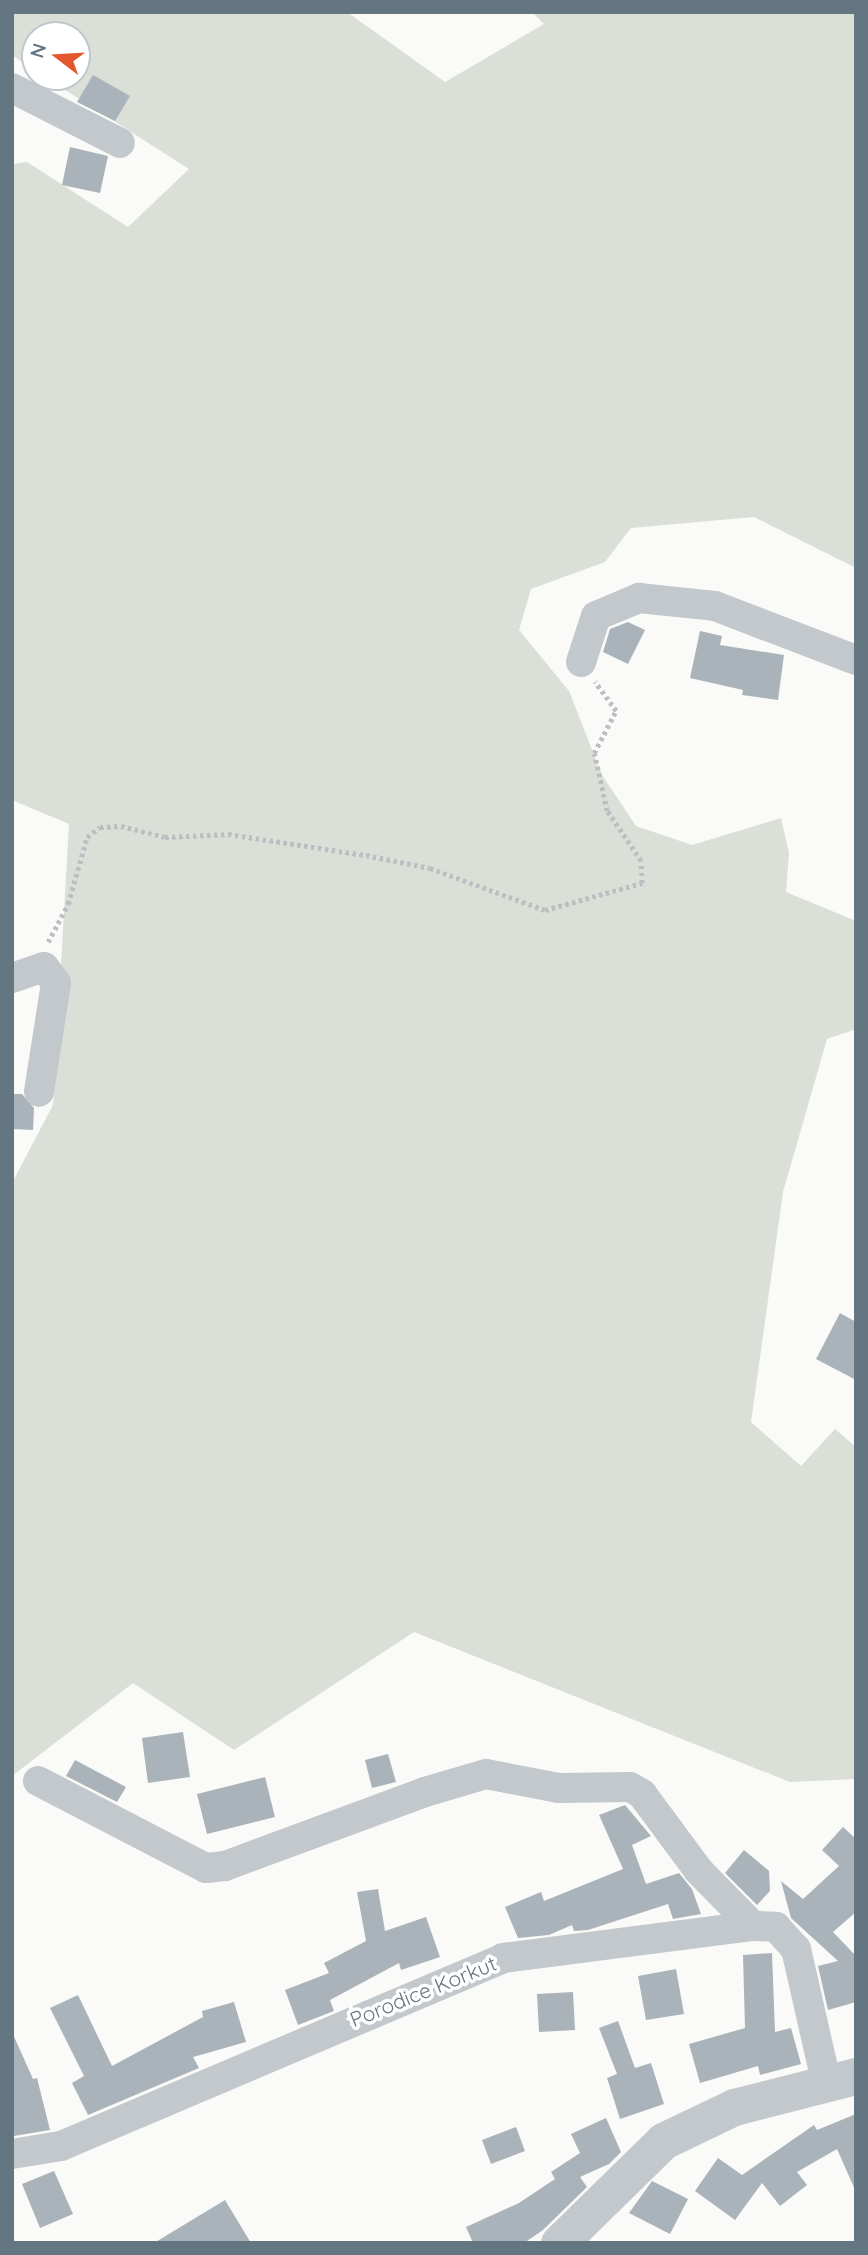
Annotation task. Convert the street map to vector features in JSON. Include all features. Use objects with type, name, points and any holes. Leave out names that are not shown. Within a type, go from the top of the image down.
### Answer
[{"type":"street","points":[[12,88],[120,143]]},
{"type":"street","points":[[581,662],[596,616],[639,598],[715,606],[856,660]]},
{"type":"street","points":[[23,972],[52,972],[56,983],[39,1092]]},
{"type":"street","points":[[38,1781],[206,1868],[225,1866],[425,1792],[486,1774],[559,1788],[630,1787],[642,1794],[699,1871],[753,1926]]},
{"type":"street","name":"Porodice Korkut","points":[[12,2154],[61,2146],[503,1958],[753,1926],[776,1927],[796,1949],[841,2078]]},
{"type":"street","points":[[559,2243],[663,2141],[734,2107],[841,2078]]},
{"type":"path","points":[[23,972],[68,904],[87,837],[100,827],[121,825],[165,837],[228,834],[366,855],[430,868],[545,910],[642,883],[641,861],[607,811],[594,753],[617,711],[581,662]]},
{"type":"shaded area","points":[[12,12],[347,12],[445,82],[544,24],[532,12],[856,12],[856,568],[754,517],[631,528],[605,562],[531,589],[519,630],[569,691],[602,775],[636,826],[692,845],[781,818],[789,853],[786,892],[856,921],[856,1029],[827,1039],[783,1192],[751,1422],[801,1466],[835,1429],[856,1447],[856,1779],[790,1782],[414,1632],[234,1750],[133,1683],[12,1776],[12,1183],[53,1105],[69,824],[12,800],[12,164],[27,162],[128,227],[189,169],[67,91],[91,91],[91,21],[21,21],[21,61],[12,55]]},
{"type":"building","points":[[93,75],[130,96],[115,121],[77,102],[84,91],[91,91]]},
{"type":"building","points":[[70,147],[108,156],[100,193],[62,185]]},
{"type":"building","points":[[628,622],[645,630],[628,664],[603,652],[610,629]]},
{"type":"building","points":[[700,631],[722,636],[720,645],[784,655],[778,700],[742,695],[743,690],[690,678]]},
{"type":"building","points":[[12,1094],[22,1094],[34,1108],[33,1130],[12,1129]]},
{"type":"building","points":[[840,1313],[856,1322],[856,1380],[816,1359]]},
{"type":"building","points":[[183,1732],[190,1777],[148,1783],[142,1738]]},
{"type":"building","points":[[388,1754],[396,1782],[372,1788],[365,1760]]},
{"type":"building","points":[[75,1760],[126,1787],[117,1802],[66,1776]]},
{"type":"building","points":[[265,1777],[275,1817],[207,1834],[197,1794]]},
{"type":"building","points":[[625,1805],[651,1836],[632,1845],[646,1884],[679,1873],[692,1889],[701,1914],[673,1919],[668,1904],[588,1930],[574,1931],[572,1925],[549,1935],[518,1938],[505,1907],[541,1892],[544,1901],[623,1869],[599,1815]]},
{"type":"building","points":[[843,1827],[856,1839],[856,1912],[833,1932],[856,1956],[856,2002],[828,2010],[818,1966],[838,1961],[791,1918],[781,1881],[803,1899],[839,1866],[822,1850]]},
{"type":"building","points":[[744,1850],[769,1871],[770,1891],[757,1905],[725,1873]]},
{"type":"building","points":[[378,1889],[385,1931],[426,1917],[440,1957],[401,1970],[399,1963],[330,2000],[334,2011],[298,2025],[285,1990],[329,1973],[324,1963],[366,1941],[357,1892]]},
{"type":"building","points":[[772,1953],[775,2032],[791,2028],[801,2064],[760,2075],[758,2066],[700,2083],[689,2044],[745,2028],[743,1955]]},
{"type":"building","points":[[676,1969],[684,2014],[646,2020],[638,1976]]},
{"type":"building","points":[[573,1992],[575,2030],[539,2032],[537,1994]]},
{"type":"building","points":[[78,1995],[112,2066],[203,2017],[202,2011],[234,2002],[246,2042],[193,2057],[199,2068],[88,2115],[72,2083],[84,2076],[50,2008]]},
{"type":"building","points":[[618,2021],[635,2068],[651,2063],[664,2104],[620,2119],[607,2078],[617,2074],[599,2028]]},
{"type":"building","points":[[12,2032],[33,2079],[37,2078],[50,2130],[14,2136]]},
{"type":"building","points":[[856,2114],[856,2192],[837,2149],[797,2172],[807,2185],[780,2206],[762,2183],[735,2220],[695,2191],[718,2158],[742,2175],[814,2125],[817,2130]]},
{"type":"building","points":[[606,2118],[621,2152],[609,2164],[580,2177],[587,2187],[543,2230],[524,2243],[473,2243],[466,2227],[519,2203],[555,2179],[551,2172],[580,2153],[571,2134]]},
{"type":"building","points":[[516,2127],[525,2151],[491,2164],[482,2140]]},
{"type":"building","points":[[54,2171],[73,2214],[40,2228],[22,2184]]},
{"type":"building","points":[[652,2181],[688,2199],[670,2234],[629,2213]]},
{"type":"building","points":[[225,2200],[251,2243],[154,2243]]}]
